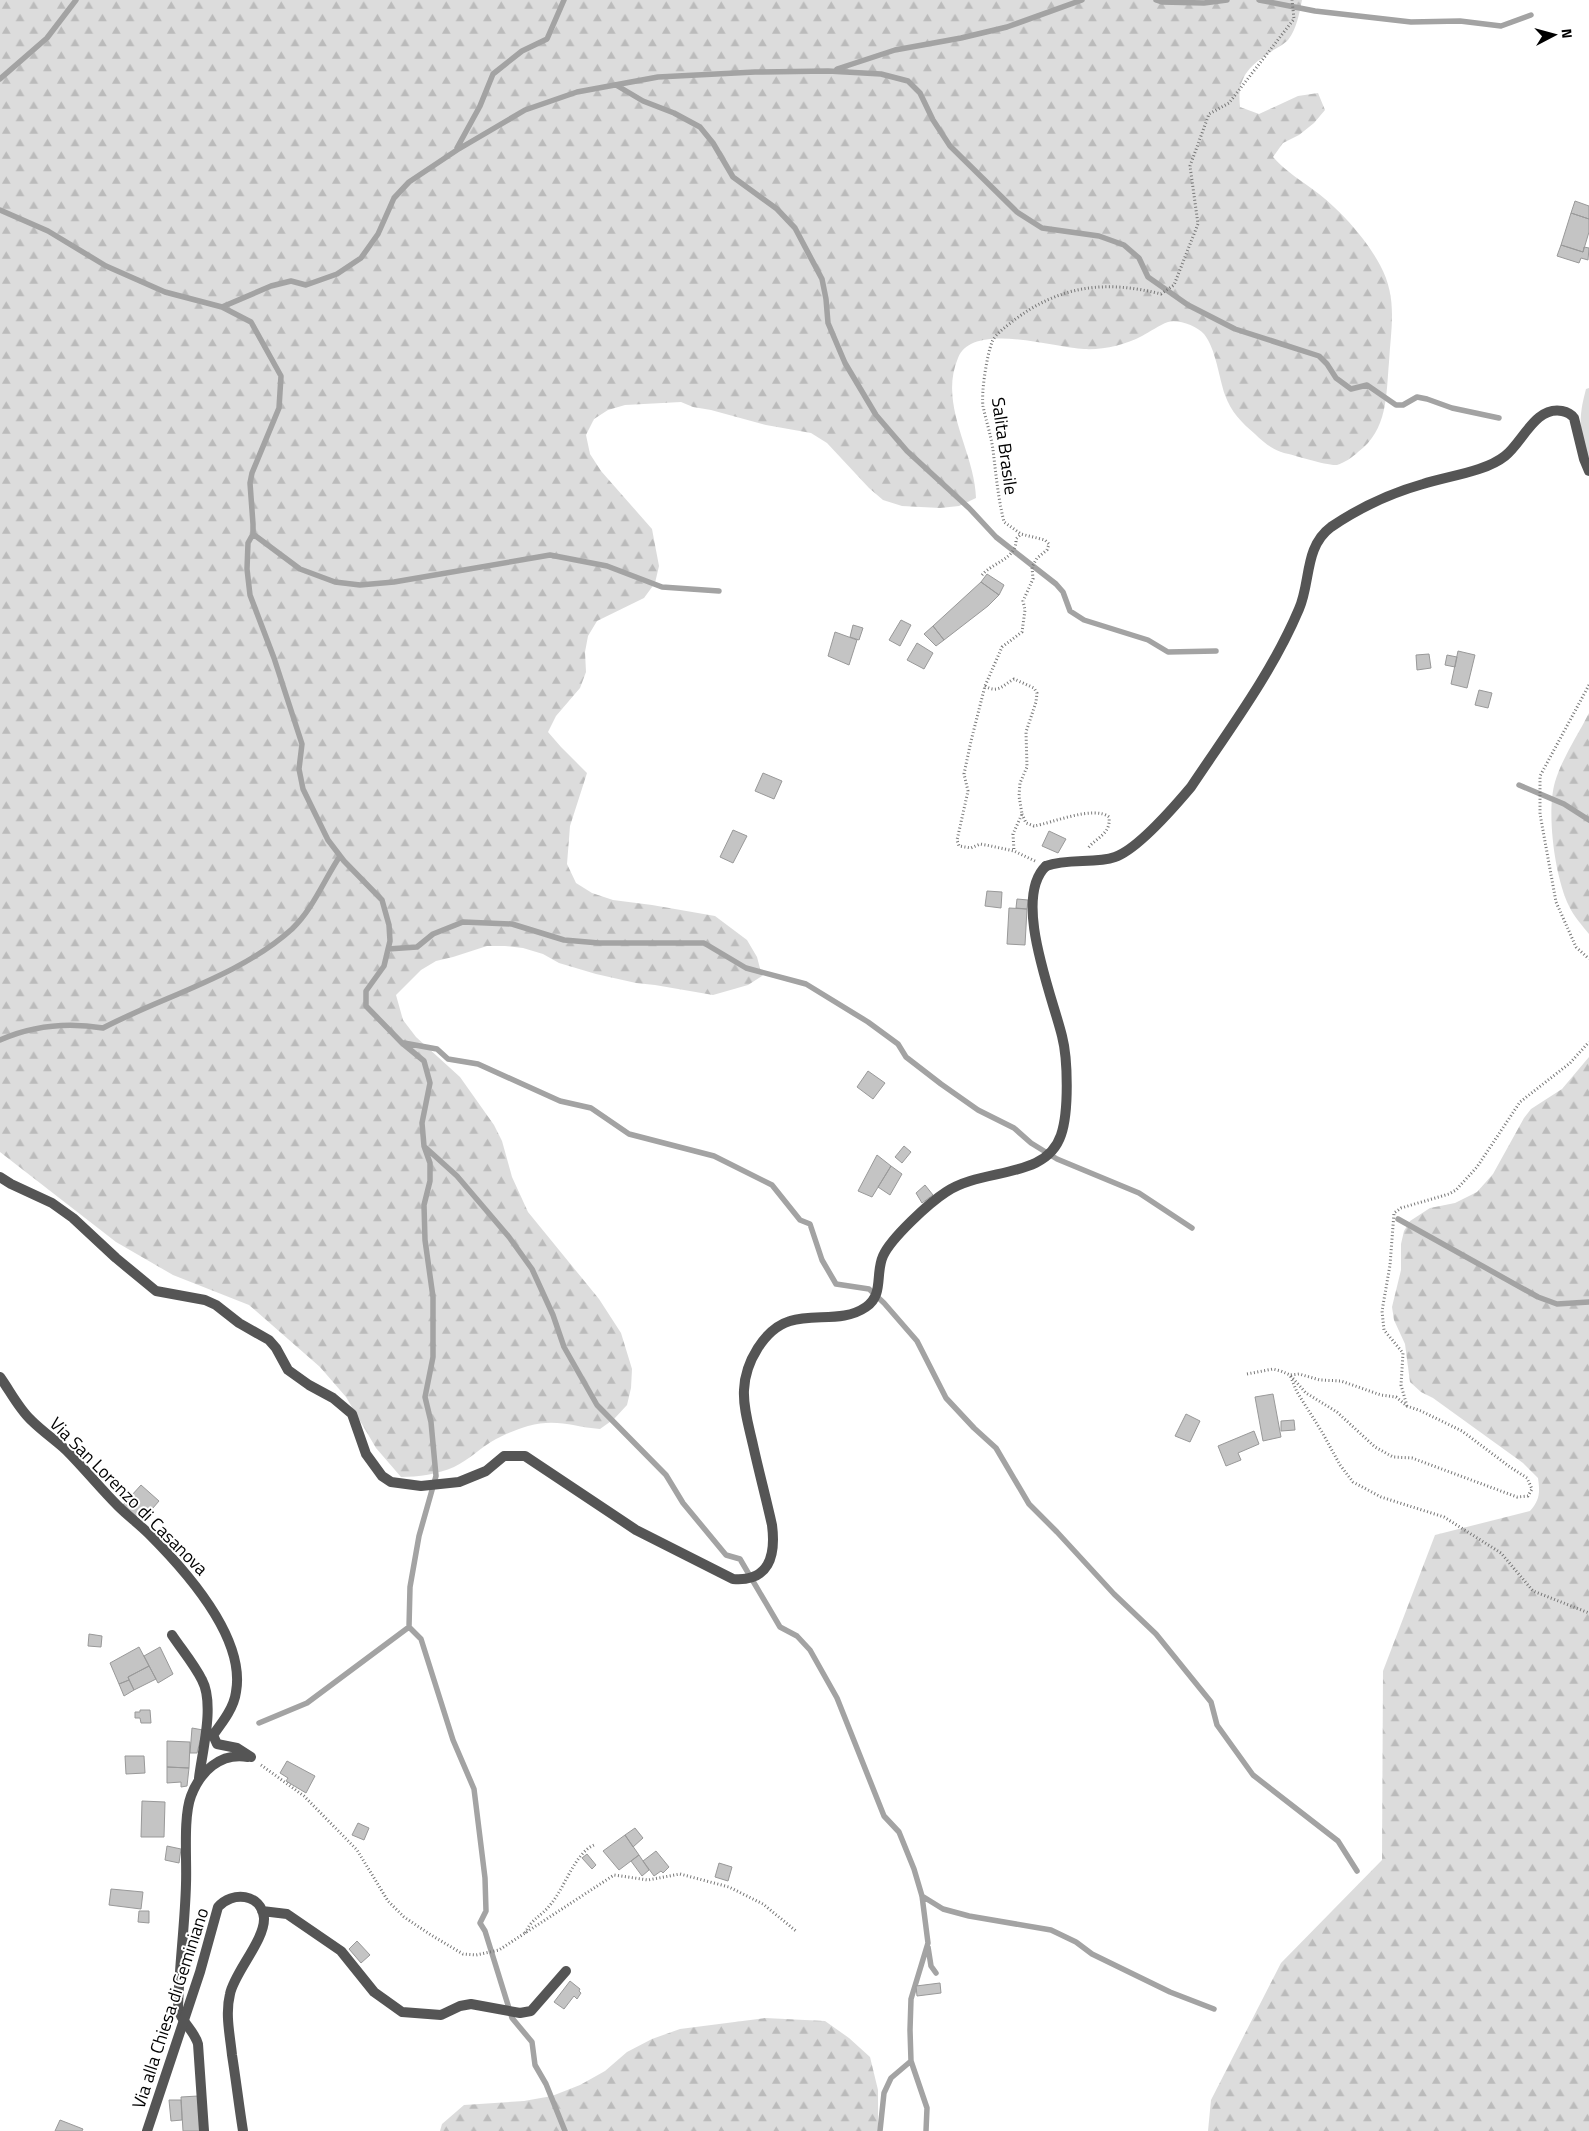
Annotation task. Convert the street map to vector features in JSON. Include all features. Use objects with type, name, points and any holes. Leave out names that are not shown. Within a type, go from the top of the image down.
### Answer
[{"type":"street","points":[[0,1177],[52,1203],[73,1218],[116,1258],[156,1291],[205,1300],[216,1305],[239,1323],[270,1340],[288,1370],[309,1385],[334,1398],[352,1414],[366,1454],[382,1476],[391,1482],[421,1486],[459,1482],[486,1471],[504,1456],[525,1456],[644,1534],[733,1580],[756,1577],[772,1557],[774,1542],[772,1525],[746,1412],[744,1389],[748,1369],[764,1341],[780,1325],[790,1321],[852,1314],[865,1308],[873,1302],[877,1293],[879,1268],[883,1255],[892,1240],[927,1208],[946,1192],[965,1182],[988,1175],[1026,1168],[1041,1161],[1057,1145],[1062,1133],[1066,1067],[1062,1037],[1036,942],[1034,883],[1037,876],[1046,866],[1079,860],[1115,857],[1124,852],[1136,843],[1191,787],[1268,670],[1299,609],[1307,588],[1306,578],[1314,549],[1320,538],[1330,528],[1356,512],[1398,492],[1460,475],[1504,457],[1537,418],[1547,412],[1559,410],[1571,414],[1576,423],[1579,441],[1589,471]]},
{"type":"street","name":"Via San Lorenzo di Casanova","points":[[0,1377],[30,1419],[65,1450],[118,1506],[149,1534],[200,1591],[226,1634],[234,1655],[237,1675],[236,1692],[230,1708],[213,1736],[214,1740],[217,1744],[237,1748],[251,1757]]},
{"type":"street","points":[[172,1635],[203,1680],[208,1709],[199,1778],[190,1798],[188,1813],[186,1886],[178,2009],[184,2022],[196,2035],[198,2044],[204,2131]]},
{"type":"street","points":[[199,1778],[208,1768],[222,1759],[242,1756],[251,1757]]},
{"type":"street","name":"Via alla Chiesa di Geminiano","points":[[147,2131],[184,2022],[218,1908],[230,1898],[245,1896],[258,1904],[262,1910]]},
{"type":"street","points":[[242,2131],[228,2020],[230,1993],[263,1926],[262,1910],[287,1914],[341,1951],[374,1992],[402,2012],[441,2015],[460,2006],[471,2004],[520,2012],[531,2011],[566,1970]]},
{"type":"path","name":"Salita Brasile","points":[[1046,866],[1014,852],[980,844],[971,848],[959,846],[957,840],[968,791],[964,774],[985,686],[1002,647],[1022,632],[1025,610],[1024,601],[1033,579],[1032,567],[1037,558],[1047,550],[1049,544],[1045,540],[1021,534],[1004,522],[991,436],[984,406],[986,358],[991,350],[992,342],[1003,330],[1033,308],[1056,296],[1080,288],[1127,286],[1161,294],[1174,285],[1198,224],[1190,166],[1209,114],[1229,103],[1294,19],[1292,0]]},
{"type":"path","points":[[982,575],[986,570],[1013,551],[1016,546],[1016,539],[1021,534]]},
{"type":"path","points":[[985,686],[992,690],[1000,690],[1014,679],[1034,688],[1037,693],[1026,732],[1027,767],[1020,783],[1019,796],[1022,814],[1026,823],[1034,826],[1086,814],[1105,814],[1109,817],[1108,828],[1105,834],[1091,844],[1079,860]]},
{"type":"path","points":[[1589,685],[1540,776],[1540,814],[1556,902],[1576,947],[1589,959]]},
{"type":"path","points":[[1014,852],[1013,834],[1022,814]]},
{"type":"path","points":[[1407,1406],[1401,1385],[1403,1353],[1384,1330],[1382,1311],[1390,1265],[1394,1214],[1401,1208],[1449,1194],[1456,1190],[1477,1167],[1520,1102],[1570,1063],[1589,1042]]},
{"type":"path","points":[[1247,1374],[1273,1369],[1290,1375],[1299,1374],[1320,1380],[1341,1382],[1381,1395],[1396,1397],[1407,1406],[1421,1410],[1462,1431],[1528,1478],[1532,1489],[1528,1496],[1517,1497],[1412,1458],[1393,1457],[1375,1447],[1338,1412],[1306,1393],[1290,1375]]},
{"type":"path","points":[[1290,1375],[1297,1392],[1340,1465],[1353,1482],[1381,1497],[1444,1517],[1501,1553],[1533,1591],[1589,1614]]},
{"type":"path","points":[[251,1757],[304,1796],[320,1811],[357,1850],[388,1901],[404,1917],[463,1954],[476,1955],[499,1950],[614,1876],[648,1880],[680,1874],[729,1887],[763,1904],[796,1931]]},
{"type":"path","points":[[524,1934],[532,1920],[550,1905],[569,1877],[580,1856],[588,1847],[594,1844]]},
{"type":"green space","points":[[0,0],[1302,0],[1296,26],[1288,40],[1256,62],[1242,80],[1240,107],[1259,114],[1298,96],[1318,93],[1325,110],[1314,123],[1299,135],[1283,143],[1273,157],[1289,172],[1328,201],[1345,218],[1368,245],[1386,277],[1391,301],[1392,325],[1384,411],[1375,433],[1368,443],[1348,460],[1337,465],[1326,464],[1280,452],[1265,443],[1241,421],[1230,407],[1212,347],[1204,334],[1197,328],[1177,321],[1165,323],[1128,342],[1099,349],[1071,348],[1015,339],[980,341],[966,347],[958,358],[953,376],[952,393],[959,428],[970,463],[976,498],[959,506],[940,508],[902,506],[883,500],[869,488],[827,443],[811,433],[766,425],[693,407],[681,402],[625,405],[608,410],[594,419],[586,435],[590,454],[601,471],[652,529],[659,566],[655,583],[644,598],[597,621],[588,636],[585,652],[586,672],[580,688],[556,716],[548,732],[587,773],[570,826],[567,864],[576,883],[592,893],[613,900],[715,916],[747,940],[757,957],[762,976],[748,985],[713,995],[636,983],[596,974],[559,963],[543,954],[523,948],[487,946],[436,961],[421,970],[396,995],[403,1020],[416,1037],[460,1077],[494,1125],[502,1141],[512,1177],[528,1212],[599,1299],[621,1333],[632,1369],[631,1388],[627,1405],[614,1419],[600,1429],[556,1423],[528,1426],[496,1439],[454,1467],[428,1475],[401,1477],[376,1448],[346,1397],[320,1367],[249,1305],[173,1275],[116,1242],[0,1152]]},
{"type":"green space","points":[[1589,388],[1589,460],[1583,440],[1581,417],[1583,399],[1586,389]]},
{"type":"green space","points":[[1589,713],[1589,934],[1573,914],[1564,894],[1553,845],[1551,810],[1552,795],[1558,773]]},
{"type":"green space","points":[[1589,1057],[1589,2131],[1208,2131],[1211,2100],[1281,1963],[1382,1860],[1383,1671],[1435,1535],[1530,1511],[1536,1503],[1538,1496],[1538,1478],[1523,1463],[1433,1398],[1421,1392],[1410,1382],[1405,1344],[1394,1320],[1392,1307],[1401,1270],[1401,1244],[1404,1231],[1410,1221],[1430,1208],[1455,1203],[1477,1192],[1493,1174],[1524,1118],[1531,1109],[1562,1089]]},
{"type":"green space","points":[[765,2018],[825,2021],[849,2038],[870,2057],[878,2090],[878,2131],[440,2131],[442,2124],[464,2105],[524,2101],[552,2096],[580,2085],[605,2071],[627,2052],[652,2039],[680,2029]]},
{"type":"building","points":[[1575,201],[1589,206],[1589,219],[1571,213]]},
{"type":"building","points":[[1571,213],[1589,219],[1589,232],[1583,252],[1561,245]]},
{"type":"building","points":[[1561,245],[1583,252],[1584,247],[1589,248],[1588,260],[1581,258],[1579,263],[1557,256]]},
{"type":"building","points":[[987,574],[1004,585],[999,595],[981,582]]},
{"type":"building","points":[[981,582],[999,595],[988,606],[944,640],[933,626]]},
{"type":"building","points":[[901,620],[911,625],[900,646],[889,640]]},
{"type":"building","points":[[853,625],[863,628],[859,640],[850,637]]},
{"type":"building","points":[[933,626],[944,640],[936,646],[924,634]]},
{"type":"building","points":[[835,632],[857,640],[849,665],[828,656]]},
{"type":"building","points":[[917,643],[933,653],[924,669],[907,660]]},
{"type":"building","points":[[1458,651],[1475,655],[1467,688],[1451,684]]},
{"type":"building","points":[[1429,654],[1431,668],[1417,670],[1416,655]]},
{"type":"building","points":[[1447,655],[1457,657],[1455,667],[1445,665]]},
{"type":"building","points":[[1479,690],[1492,693],[1488,708],[1475,705]]},
{"type":"building","points":[[763,773],[782,781],[774,799],[755,791]]},
{"type":"building","points":[[733,830],[747,836],[733,863],[720,857]]},
{"type":"building","points":[[1049,831],[1066,839],[1058,853],[1042,846]]},
{"type":"building","points":[[987,891],[1002,892],[1001,908],[985,906]]},
{"type":"building","points":[[1017,899],[1028,900],[1027,909],[1016,908]]},
{"type":"building","points":[[1009,908],[1027,909],[1025,945],[1007,944]]},
{"type":"building","points":[[868,1071],[885,1083],[873,1099],[857,1087]]},
{"type":"building","points":[[904,1146],[911,1152],[902,1163],[895,1157]]},
{"type":"building","points":[[877,1155],[891,1166],[872,1197],[858,1191]]},
{"type":"building","points":[[891,1166],[902,1174],[890,1195],[878,1187]]},
{"type":"building","points":[[925,1185],[933,1195],[922,1203],[916,1193]]},
{"type":"building","points":[[1273,1394],[1281,1437],[1263,1441],[1255,1397]]},
{"type":"building","points":[[1186,1414],[1200,1421],[1190,1442],[1175,1436]]},
{"type":"building","points":[[1294,1420],[1295,1430],[1281,1431],[1281,1421]]},
{"type":"building","points":[[1254,1431],[1259,1444],[1238,1453],[1241,1460],[1226,1466],[1218,1446]]},
{"type":"building","points":[[141,1485],[159,1501],[140,1523],[122,1506]]},
{"type":"building","points":[[89,1634],[102,1636],[101,1647],[88,1646]]},
{"type":"building","points":[[139,1647],[149,1666],[128,1677],[129,1680],[119,1684],[110,1663]]},
{"type":"building","points":[[160,1647],[173,1674],[158,1683],[144,1656]]},
{"type":"building","points":[[149,1666],[156,1679],[134,1690],[128,1677]]},
{"type":"building","points":[[129,1680],[134,1690],[124,1696],[119,1684]]},
{"type":"building","points":[[140,1710],[150,1710],[151,1723],[141,1723],[140,1718],[135,1718],[135,1712],[140,1712]]},
{"type":"building","points":[[192,1728],[203,1730],[197,1753],[190,1753]]},
{"type":"building","points":[[167,1741],[190,1742],[189,1768],[167,1767]]},
{"type":"building","points":[[125,1756],[144,1756],[145,1773],[126,1774]]},
{"type":"building","points":[[287,1761],[315,1776],[306,1793],[286,1781],[288,1778],[280,1773]]},
{"type":"building","points":[[167,1767],[189,1768],[187,1786],[181,1787],[181,1782],[167,1783]]},
{"type":"building","points":[[142,1801],[165,1802],[164,1837],[141,1837]]},
{"type":"building","points":[[358,1823],[369,1828],[364,1840],[352,1835]]},
{"type":"building","points":[[635,1828],[643,1838],[633,1847],[625,1835]]},
{"type":"building","points":[[625,1835],[639,1855],[619,1870],[603,1851]]},
{"type":"building","points":[[167,1846],[181,1849],[179,1863],[165,1860]]},
{"type":"building","points":[[656,1851],[669,1867],[663,1873],[661,1871],[654,1876],[643,1861]]},
{"type":"building","points":[[587,1854],[596,1865],[592,1869],[582,1858]]},
{"type":"building","points":[[639,1855],[649,1870],[642,1876],[631,1861]]},
{"type":"building","points":[[719,1863],[732,1867],[728,1881],[715,1877]]},
{"type":"building","points":[[111,1889],[143,1892],[141,1909],[109,1905]]},
{"type":"building","points":[[139,1911],[149,1911],[149,1923],[138,1922]]},
{"type":"building","points":[[357,1941],[370,1955],[361,1963],[349,1949]]},
{"type":"building","points":[[570,1981],[580,1989],[581,1993],[577,1999],[574,1996],[564,2009],[554,2002]]},
{"type":"building","points":[[940,1983],[941,1993],[917,1996],[916,1986]]},
{"type":"building","points":[[198,2096],[200,2131],[183,2131],[181,2097]]},
{"type":"building","points":[[169,2100],[181,2100],[182,2120],[171,2121]]},
{"type":"building","points":[[60,2120],[83,2129],[82,2131],[55,2131]]},
{"type":"waterway","points":[[0,79],[47,38],[76,0]]},
{"type":"waterway","points":[[457,148],[480,106],[493,74],[522,51],[547,39],[564,0]]},
{"type":"waterway","points":[[837,69],[895,50],[961,38],[1007,27],[1082,0]]},
{"type":"waterway","points":[[1156,0],[1162,2],[1204,3],[1227,0]]},
{"type":"waterway","points":[[1259,0],[1315,11],[1411,22],[1460,21],[1501,26],[1531,15]]},
{"type":"waterway","points":[[222,307],[271,286],[291,281],[306,285],[337,274],[361,258],[378,234],[394,198],[409,182],[457,150],[525,110],[577,92],[658,77],[755,72],[828,71],[881,74],[908,81],[920,93],[933,120],[950,146],[1017,212],[1042,228],[1099,236],[1124,245],[1139,258],[1148,277],[1188,305],[1235,329],[1319,356],[1336,378],[1351,389],[1367,385],[1396,405],[1403,405],[1417,397],[1452,408],[1499,418]]},
{"type":"waterway","points":[[616,85],[643,101],[674,113],[700,127],[713,143],[733,177],[777,209],[795,228],[822,279],[828,323],[845,363],[876,415],[907,451],[969,508],[996,537],[1056,584],[1063,592],[1070,611],[1084,620],[1148,640],[1168,652],[1216,651]]},
{"type":"waterway","points":[[0,210],[48,231],[106,266],[165,292],[222,307],[251,322],[281,376],[279,408],[252,473],[250,483],[253,524],[253,534],[248,543],[247,569],[250,595],[274,658],[302,744],[299,769],[303,789],[328,840],[344,861],[382,900],[389,925],[390,941],[384,966],[366,991],[366,1006],[402,1043],[424,1061],[430,1083],[422,1123],[424,1146],[430,1163],[430,1181],[424,1205],[425,1240],[433,1297],[433,1357],[425,1397],[431,1422],[436,1476],[419,1536],[410,1587],[409,1627],[421,1639],[453,1740],[474,1789],[485,1878],[486,1911],[480,1923],[485,1931],[512,2018],[532,2042],[535,2065],[546,2084],[565,2131]]},
{"type":"waterway","points":[[253,534],[300,569],[335,582],[360,585],[394,582],[550,555],[607,566],[662,587],[719,591]]},
{"type":"waterway","points":[[1519,785],[1564,804],[1589,820]]},
{"type":"waterway","points":[[0,1040],[25,1031],[51,1026],[76,1025],[103,1028],[225,973],[249,960],[292,929],[306,913],[340,856]]},
{"type":"waterway","points":[[388,949],[417,947],[433,934],[463,922],[512,924],[564,940],[599,943],[704,943],[746,968],[806,984],[868,1022],[898,1044],[906,1057],[978,1110],[1014,1128],[1031,1143],[1057,1159],[1139,1193],[1192,1228]]},
{"type":"waterway","points":[[404,1043],[437,1049],[448,1059],[478,1064],[560,1101],[591,1108],[629,1134],[714,1156],[772,1185],[800,1220],[810,1224],[822,1260],[836,1284],[869,1289],[884,1303],[917,1341],[946,1398],[996,1448],[1029,1504],[1114,1594],[1156,1634],[1211,1702],[1217,1725],[1253,1775],[1338,1841],[1357,1871]]},
{"type":"waterway","points":[[426,1148],[457,1176],[509,1237],[532,1269],[553,1315],[564,1347],[597,1405],[666,1475],[683,1503],[726,1555],[740,1559],[780,1627],[797,1636],[810,1650],[837,1698],[884,1816],[899,1832],[914,1869],[922,1896],[928,1943],[911,1999],[910,2030],[911,2061],[927,2108],[926,2131]]},
{"type":"waterway","points":[[1398,1219],[1538,1297],[1557,1304],[1589,1302]]},
{"type":"waterway","points":[[259,1723],[307,1703],[409,1627]]},
{"type":"waterway","points":[[922,1896],[943,1909],[969,1916],[1051,1930],[1076,1942],[1092,1954],[1170,1992],[1214,2009]]},
{"type":"waterway","points":[[928,1947],[931,1966],[936,1973]]},
{"type":"waterway","points":[[880,2131],[884,2093],[891,2078],[911,2061]]}]
